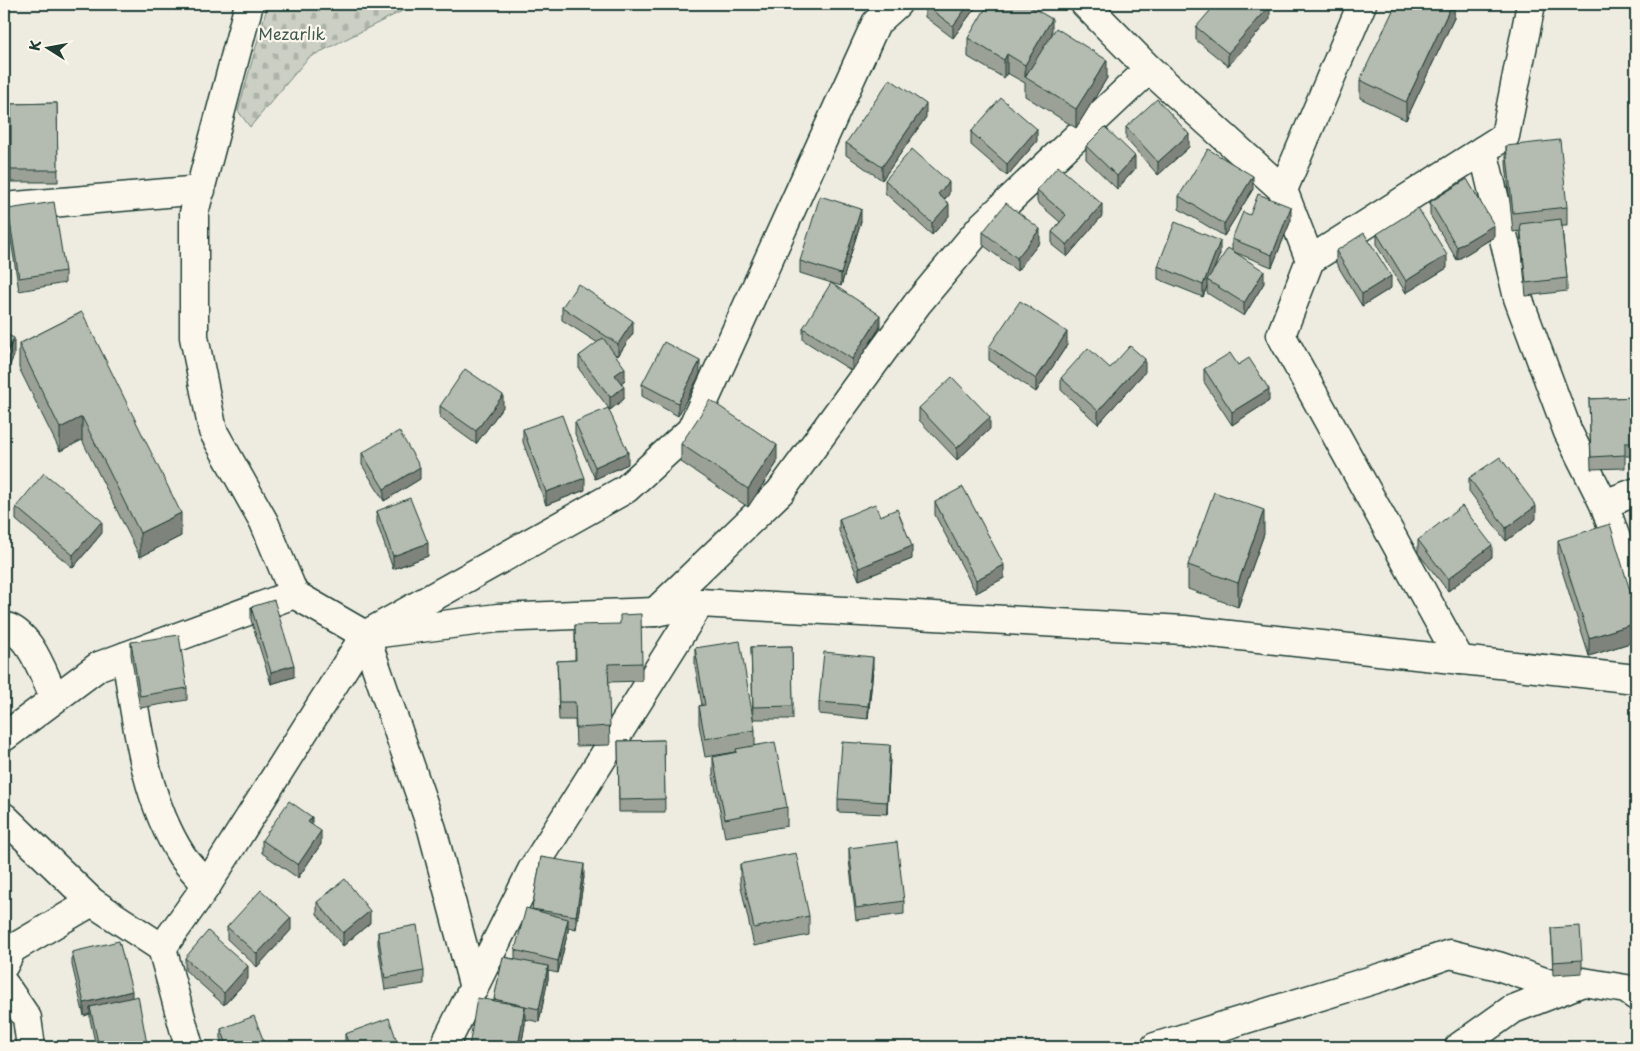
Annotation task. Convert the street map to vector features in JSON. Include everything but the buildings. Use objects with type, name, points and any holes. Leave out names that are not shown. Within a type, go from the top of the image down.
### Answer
[{"type":"street","points":[[249,4],[194,213],[194,337],[213,431],[264,522],[294,594],[365,635],[498,618],[655,612],[700,603],[1184,630],[1636,679]]},
{"type":"street","points":[[162,948],[207,885],[365,635],[626,489],[691,430],[876,23],[897,4]]},
{"type":"street","points":[[1085,4],[1149,70],[1282,190],[1310,260]]},
{"type":"street","points":[[1282,190],[1362,4]]},
{"type":"street","points":[[1460,660],[1281,335],[1310,260],[1505,136],[1531,4]]},
{"type":"street","points":[[655,612],[780,492],[917,304],[983,225],[1149,70]]},
{"type":"street","points":[[1483,150],[1518,298],[1568,432],[1604,504],[1636,596]]},
{"type":"street","points":[[4,206],[201,190]]},
{"type":"street","points":[[1604,504],[1636,492]]},
{"type":"street","points":[[4,737],[99,666],[294,594]]},
{"type":"street","points":[[444,1047],[532,870],[700,603]]},
{"type":"street","points":[[4,626],[10,628],[28,644],[55,698]]},
{"type":"street","points":[[365,635],[432,829],[474,988]]},
{"type":"street","points":[[126,656],[141,754],[161,814],[182,856],[207,885]]},
{"type":"street","points":[[4,817],[92,902],[162,948],[189,1047]]},
{"type":"street","points":[[4,965],[12,949],[92,902]]},
{"type":"street","points":[[1155,1047],[1392,974],[1450,954],[1498,966],[1565,989]]},
{"type":"street","points":[[1458,1047],[1511,1010],[1583,982],[1626,989],[1636,996]]},
{"type":"street","points":[[4,984],[27,1018],[31,1047]]},
{"type":"green space","name":"Mezarlık","points":[[268,4],[416,4],[308,58],[250,127],[238,111]]}]
